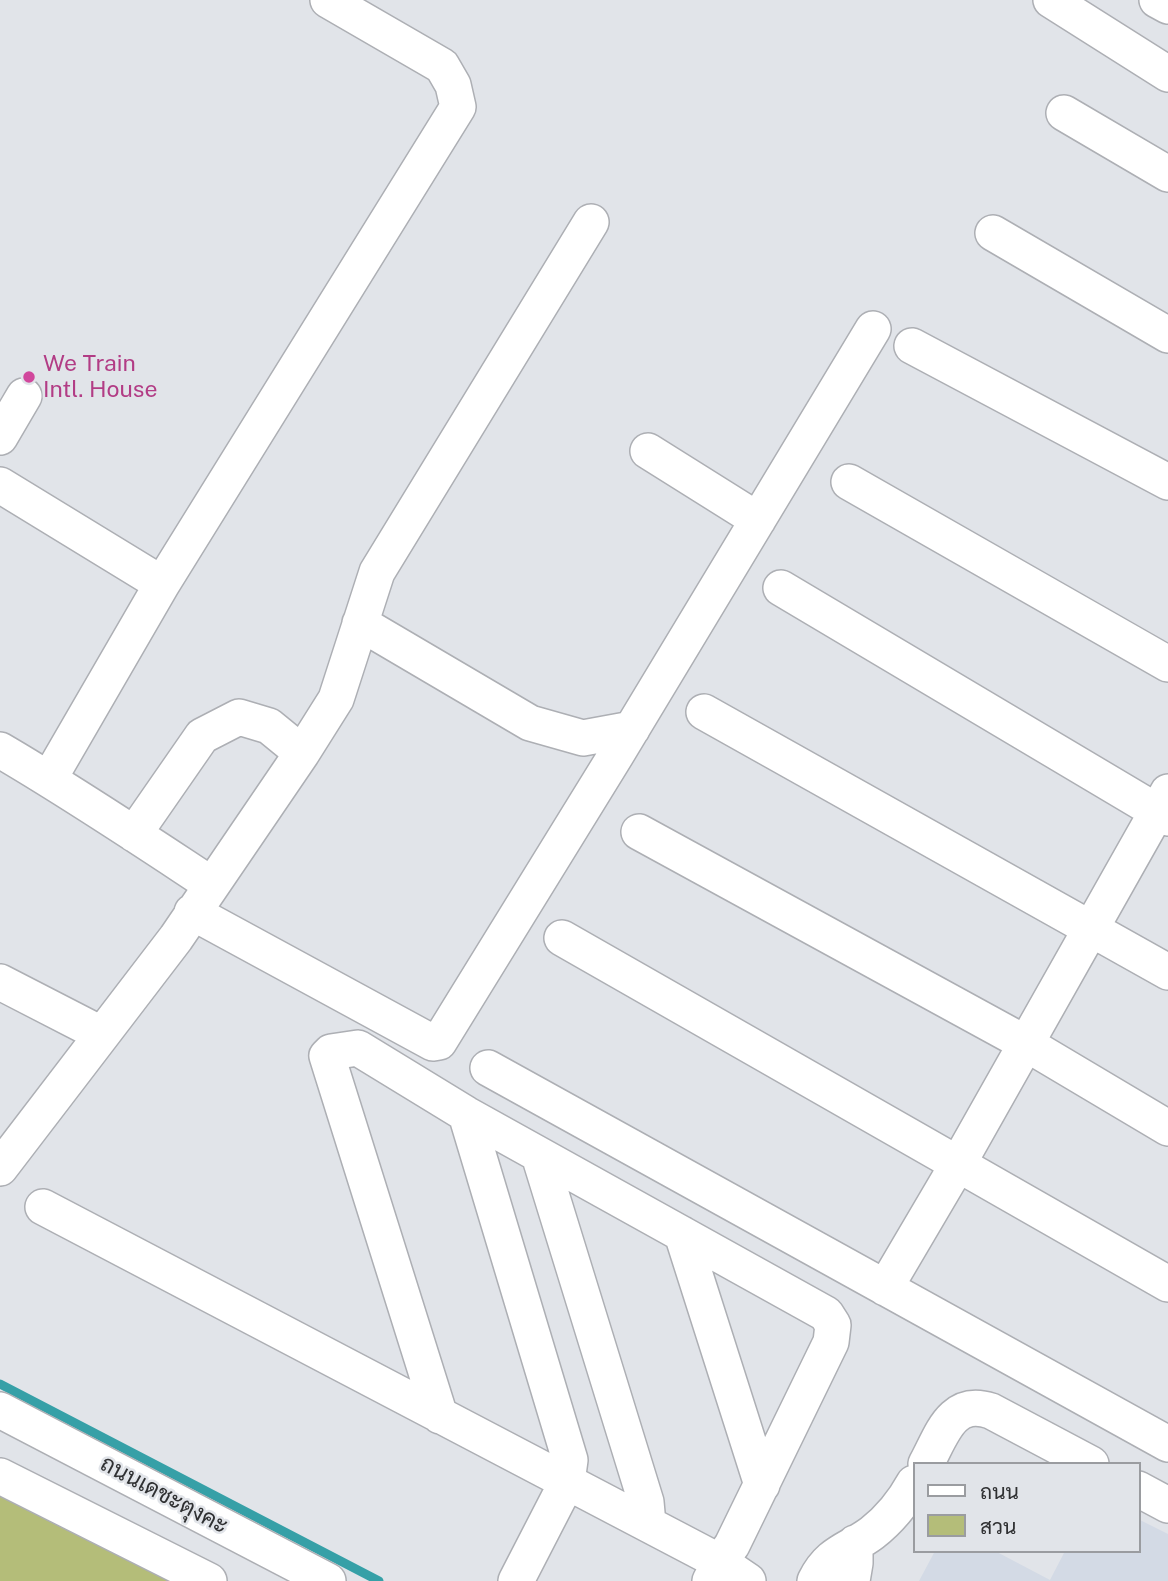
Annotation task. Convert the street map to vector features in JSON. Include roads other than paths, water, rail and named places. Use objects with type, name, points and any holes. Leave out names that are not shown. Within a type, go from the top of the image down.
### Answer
[{"type":"street","points":[[49,779],[162,584],[458,107],[453,85],[442,66],[328,0]]},
{"type":"street","points":[[1157,0],[1168,6]]},
{"type":"street","points":[[1067,4],[1168,74]]},
{"type":"street","points":[[1063,113],[1168,174]]},
{"type":"street","points":[[0,1168],[176,938],[336,699],[377,572],[591,222]]},
{"type":"street","points":[[993,233],[1168,335]]},
{"type":"street","points":[[192,912],[437,1044],[632,729],[873,330]]},
{"type":"street","points":[[912,346],[1168,482]]},
{"type":"street","points":[[0,437],[24,396]]},
{"type":"street","points":[[648,451],[758,520]]},
{"type":"street","points":[[849,482],[1168,664]]},
{"type":"street","points":[[0,485],[162,584]]},
{"type":"street","points":[[781,588],[1164,807],[1091,928],[885,1288]]},
{"type":"street","points":[[360,623],[530,723],[583,738],[632,729]]},
{"type":"street","points":[[704,712],[1168,972]]},
{"type":"street","points":[[134,834],[202,736],[239,717],[269,726],[302,753]]},
{"type":"street","points":[[0,750],[212,885]]},
{"type":"street","points":[[639,832],[1025,1043],[1168,1128]]},
{"type":"street","points":[[562,938],[1168,1284]]},
{"type":"street","points":[[0,982],[102,1034]]},
{"type":"street","points":[[440,1416],[327,1056],[331,1052],[358,1048],[466,1114],[826,1314],[833,1325],[831,1342],[732,1545],[715,1571]]},
{"type":"street","points":[[488,1068],[1168,1444]]},
{"type":"street","points":[[466,1114],[570,1460],[567,1482],[516,1581]]},
{"type":"street","points":[[539,1155],[646,1502],[648,1524]]},
{"type":"street","points":[[43,1207],[648,1524],[715,1571],[748,1581]]},
{"type":"street","points":[[682,1234],[762,1485]]},
{"type":"street","points":[[928,1462],[953,1417],[969,1407],[991,1411],[1087,1462]]},
{"type":"street","name":"ถนนเดชะตุงคะ","points":[[0,1410],[328,1581]]},
{"type":"street","points":[[0,1476],[209,1581]]},
{"type":"street","points":[[815,1581],[823,1565],[881,1525],[898,1509],[912,1489]]},
{"type":"street","points":[[1140,1490],[1168,1505]]},
{"type":"street","points":[[852,1581],[855,1543]]},
{"type":"waterway","points":[[0,1384],[379,1581]]},
{"type":"place","name":"We Train Intl. House","points":[[29,377]]}]
